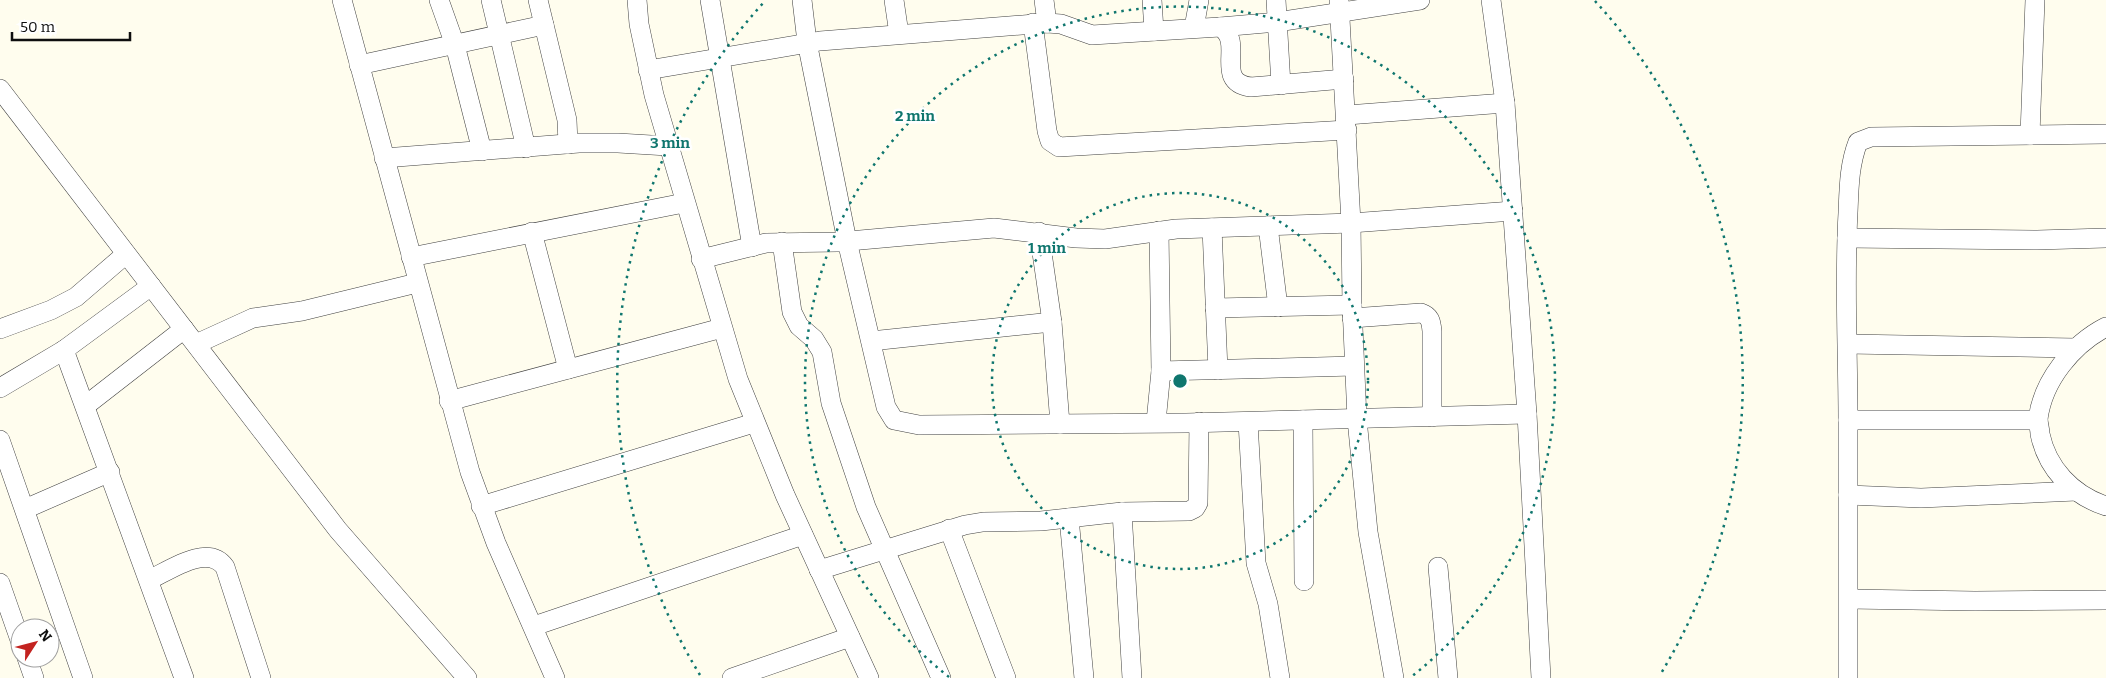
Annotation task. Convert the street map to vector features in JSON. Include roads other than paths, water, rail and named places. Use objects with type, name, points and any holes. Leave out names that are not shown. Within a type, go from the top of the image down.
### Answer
[{"type":"street","points":[[342,0],[449,401],[481,506],[555,678]]},
{"type":"street","points":[[439,0],[455,45],[482,151]]},
{"type":"street","points":[[491,0],[526,148]]},
{"type":"street","points":[[538,0],[567,120],[568,144]]},
{"type":"street","points":[[637,0],[639,24],[648,70],[668,146],[722,328],[754,423],[868,678]]},
{"type":"street","points":[[710,0],[718,58],[752,247]]},
{"type":"street","points":[[802,0],[806,42],[847,241],[886,407],[890,415],[900,423],[919,425],[1248,422],[1527,414]]},
{"type":"street","points":[[894,0],[898,34]]},
{"type":"street","points":[[1044,0],[1040,23],[1047,131],[1050,141],[1059,147],[1347,122],[1505,103]]},
{"type":"street","points":[[1152,0],[1154,32]]},
{"type":"street","points":[[1194,28],[1199,0]]},
{"type":"street","points":[[1276,0],[1281,85]]},
{"type":"street","points":[[648,70],[806,42],[1040,23],[1061,24],[1092,35],[1154,32],[1277,22],[1340,6],[1420,0]]},
{"type":"street","points":[[1491,0],[1505,103],[1527,414],[1541,678]]},
{"type":"street","points":[[2030,135],[2035,0]]},
{"type":"street","points":[[1340,6],[1352,223],[1352,312],[1357,419],[1368,532],[1394,678]]},
{"type":"street","points":[[359,65],[544,25]]},
{"type":"street","points":[[1220,27],[1226,31],[1230,38],[1230,70],[1237,82],[1251,87],[1344,79]]},
{"type":"street","points":[[0,89],[338,530],[468,678]]},
{"type":"street","points":[[1848,678],[1847,238],[1851,168],[1858,142],[1871,137],[2106,134]]},
{"type":"street","points":[[384,158],[568,144],[618,142],[668,146]]},
{"type":"street","points":[[411,257],[684,203]]},
{"type":"street","points":[[701,260],[752,247],[782,242],[847,241],[994,228],[1076,238],[1105,239],[1159,231],[1352,223],[1512,211]]},
{"type":"street","points":[[1268,226],[1278,306]]},
{"type":"street","points":[[1212,228],[1218,370]]},
{"type":"street","points":[[1156,422],[1161,371],[1159,231]]},
{"type":"street","points":[[532,232],[568,369]]},
{"type":"street","points":[[1039,232],[1052,322],[1060,424]]},
{"type":"street","points":[[1847,238],[2037,240],[2106,238]]},
{"type":"street","points":[[782,242],[792,312],[799,326],[814,339],[822,352],[831,403],[866,507],[941,678]]},
{"type":"street","points":[[0,328],[51,310],[76,297],[126,254]]},
{"type":"street","points":[[196,344],[253,318],[302,310],[417,284]]},
{"type":"street","points":[[0,388],[64,350],[151,286]]},
{"type":"street","points":[[1215,308],[1278,306],[1352,312],[1420,313],[1426,315],[1430,320],[1432,331],[1432,417]]},
{"type":"street","points":[[871,341],[1052,322]]},
{"type":"street","points":[[2106,327],[2087,337],[2076,348],[2054,379],[2043,400],[2038,420],[2044,450],[2057,472],[2076,491],[2106,506]]},
{"type":"street","points":[[449,401],[722,328]]},
{"type":"street","points":[[85,406],[184,329]]},
{"type":"street","points":[[1848,344],[2076,348]]},
{"type":"street","points":[[64,350],[184,678]]},
{"type":"street","points":[[1161,371],[1354,366]]},
{"type":"street","points":[[1303,420],[1304,581]]},
{"type":"street","points":[[1848,420],[2038,420]]},
{"type":"street","points":[[819,570],[949,529],[983,522],[1023,522],[1122,512],[1180,512],[1195,508],[1198,503],[1199,492],[1199,422]]},
{"type":"street","points":[[1248,422],[1256,563],[1268,604],[1280,678]]},
{"type":"street","points":[[481,506],[754,423]]},
{"type":"street","points":[[0,440],[84,678]]},
{"type":"street","points":[[25,508],[110,472]]},
{"type":"street","points":[[1848,495],[1921,498],[2076,491]]},
{"type":"street","points":[[1122,512],[1132,678]]},
{"type":"street","points":[[1070,518],[1084,678]]},
{"type":"street","points":[[949,529],[1006,678]]},
{"type":"street","points":[[534,626],[804,535]]},
{"type":"street","points":[[149,580],[200,557],[211,556],[219,559],[224,567],[261,678]]},
{"type":"street","points":[[1438,567],[1448,678]]},
{"type":"street","points":[[0,583],[12,618]]},
{"type":"street","points":[[1848,599],[1975,601],[2106,600]]},
{"type":"street","points":[[732,678],[850,637]]}]
